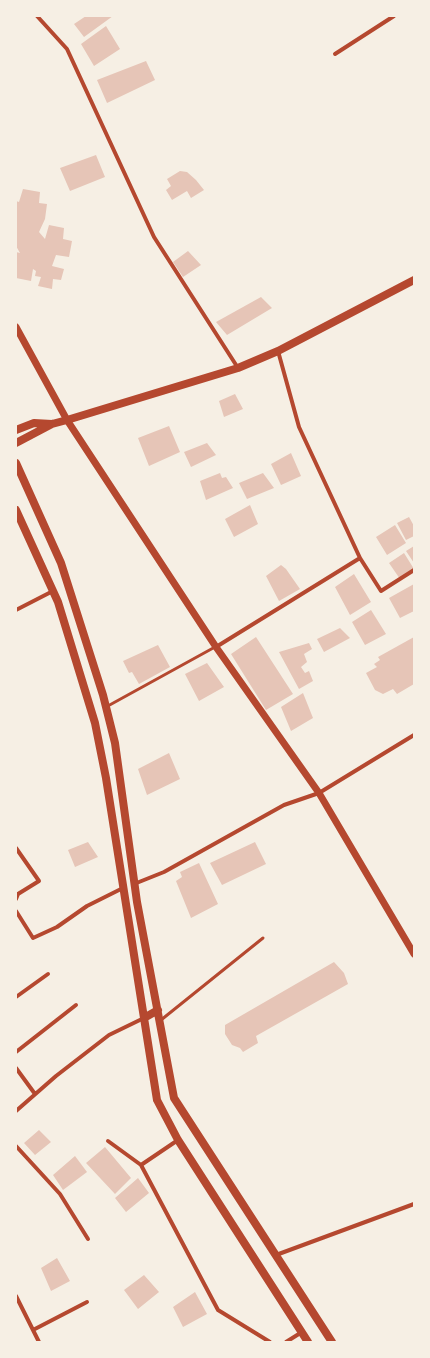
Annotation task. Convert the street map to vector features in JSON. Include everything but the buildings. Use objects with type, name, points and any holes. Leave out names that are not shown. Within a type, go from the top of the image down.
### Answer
[{"type":"main road","points":[[16,443],[52,424],[238,368],[278,351],[414,280]]},
{"type":"main road","points":[[16,430],[34,423],[52,424]]},
{"type":"main road","points":[[16,463],[62,563],[106,706],[115,743],[134,884],[174,1098],[332,1342]]},
{"type":"main road","points":[[16,510],[58,602],[95,723],[124,888],[158,1100],[178,1140],[308,1342]]},
{"type":"main road","points":[[144,1018],[158,1010]]},
{"type":"street","points":[[37,16],[66,49],[154,237],[238,368]]},
{"type":"street","points":[[335,54],[394,16]]},
{"type":"street","points":[[16,327],[67,420],[216,647],[319,793],[414,954]]},
{"type":"street","points":[[278,351],[299,427],[360,558],[381,591],[414,570]]},
{"type":"street","points":[[216,647],[360,558]]},
{"type":"street","points":[[16,610],[53,591]]},
{"type":"street","points":[[134,884],[164,872],[284,805],[319,793],[414,735]]},
{"type":"street","points":[[16,848],[39,881],[18,894],[16,899]]},
{"type":"street","points":[[16,911],[33,938],[57,927],[87,906],[124,888]]},
{"type":"street","points":[[16,997],[48,974]]},
{"type":"street","points":[[16,1052],[76,1005]]},
{"type":"street","points":[[16,1111],[109,1035],[144,1018]]},
{"type":"street","points":[[16,1068],[35,1094]]},
{"type":"street","points":[[141,1165],[178,1140]]},
{"type":"street","points":[[108,1141],[141,1165],[218,1310],[270,1342]]},
{"type":"street","points":[[16,1146],[60,1194],[88,1239]]},
{"type":"street","points":[[276,1255],[414,1204]]},
{"type":"street","points":[[16,1296],[39,1342]]},
{"type":"street","points":[[33,1330],[87,1302]]},
{"type":"street","points":[[286,1342],[302,1332]]},
{"type":"lane","points":[[106,706],[216,647]]},
{"type":"lane","points":[[160,1021],[263,938]]}]
